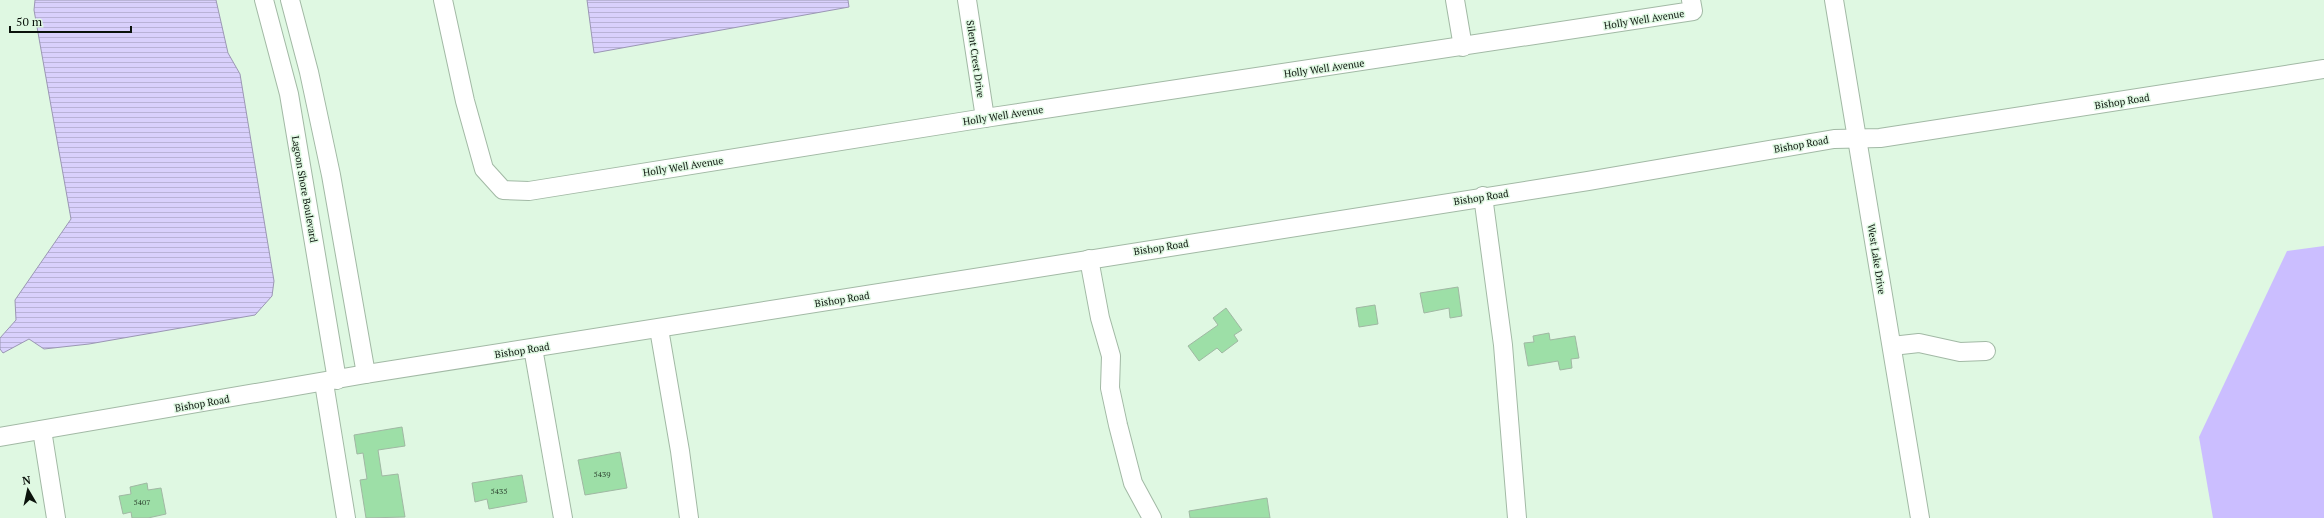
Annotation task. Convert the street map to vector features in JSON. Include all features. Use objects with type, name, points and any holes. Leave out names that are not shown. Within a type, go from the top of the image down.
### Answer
[{"type":"street","name":"Lagoon Shore Boulevard","points":[[264,0],[289,94],[330,381],[346,518]]},
{"type":"street","points":[[290,0],[331,175],[366,374]]},
{"type":"street","name":"Holly Well Avenue","points":[[443,0],[465,101],[484,169],[504,190],[529,191],[985,118],[1463,47],[1693,11],[1691,0]]},
{"type":"street","name":"Silent Crest Drive","points":[[967,0],[985,118]]},
{"type":"street","points":[[1455,0],[1463,47]]},
{"type":"street","name":"West Lake Drive","points":[[1834,0],[1920,518]]},
{"type":"street","name":"Bishop Road","points":[[0,437],[366,374],[659,329],[1834,139],[1880,138],[2324,69]]},
{"type":"street","points":[[1483,196],[1503,345],[1517,518]]},
{"type":"street","points":[[1089,259],[1100,318],[1111,356],[1110,388],[1118,425],[1133,483],[1152,518]]},
{"type":"street","points":[[659,329],[680,451],[689,518]]},
{"type":"street","points":[[1892,346],[1919,343],[1960,352],[1986,351]]},
{"type":"street","points":[[533,348],[563,518]]},
{"type":"street","points":[[42,430],[56,518]]},
{"type":"shaded area","points":[[35,0],[216,0],[228,53],[240,74],[274,281],[272,296],[255,315],[89,344],[44,349],[29,339],[3,353],[0,349],[0,338],[16,320],[15,300],[71,219],[34,10]]},
{"type":"shaded area","points":[[587,0],[848,0],[849,7],[594,53]]},
{"type":"shaded area","points":[[2324,246],[2324,518],[2213,518],[2199,437],[2287,251]]},
{"type":"building","points":[[1458,287],[1462,316],[1450,318],[1449,308],[1424,313],[1420,293]]},
{"type":"building","points":[[1375,305],[1378,324],[1359,327],[1356,308]]},
{"type":"building","points":[[1226,308],[1242,330],[1234,335],[1238,341],[1222,353],[1217,348],[1199,361],[1188,346],[1218,325],[1213,318]]},
{"type":"building","points":[[1549,333],[1550,340],[1575,336],[1579,358],[1571,359],[1572,368],[1560,370],[1558,361],[1528,366],[1524,343],[1534,342],[1533,336]]},
{"type":"building","points":[[402,427],[405,446],[378,450],[382,476],[398,474],[405,517],[366,518],[360,480],[367,479],[363,453],[357,454],[354,435]]},
{"type":"building","points":[[620,452],[627,488],[585,495],[578,460]]},
{"type":"building","points":[[522,475],[527,502],[489,509],[487,499],[475,502],[472,483]]},
{"type":"building","points":[[147,483],[148,490],[161,488],[166,514],[148,518],[132,518],[131,512],[123,514],[119,496],[131,494],[130,487]]},
{"type":"building","points":[[1267,498],[1270,518],[1190,518],[1189,511]]}]
